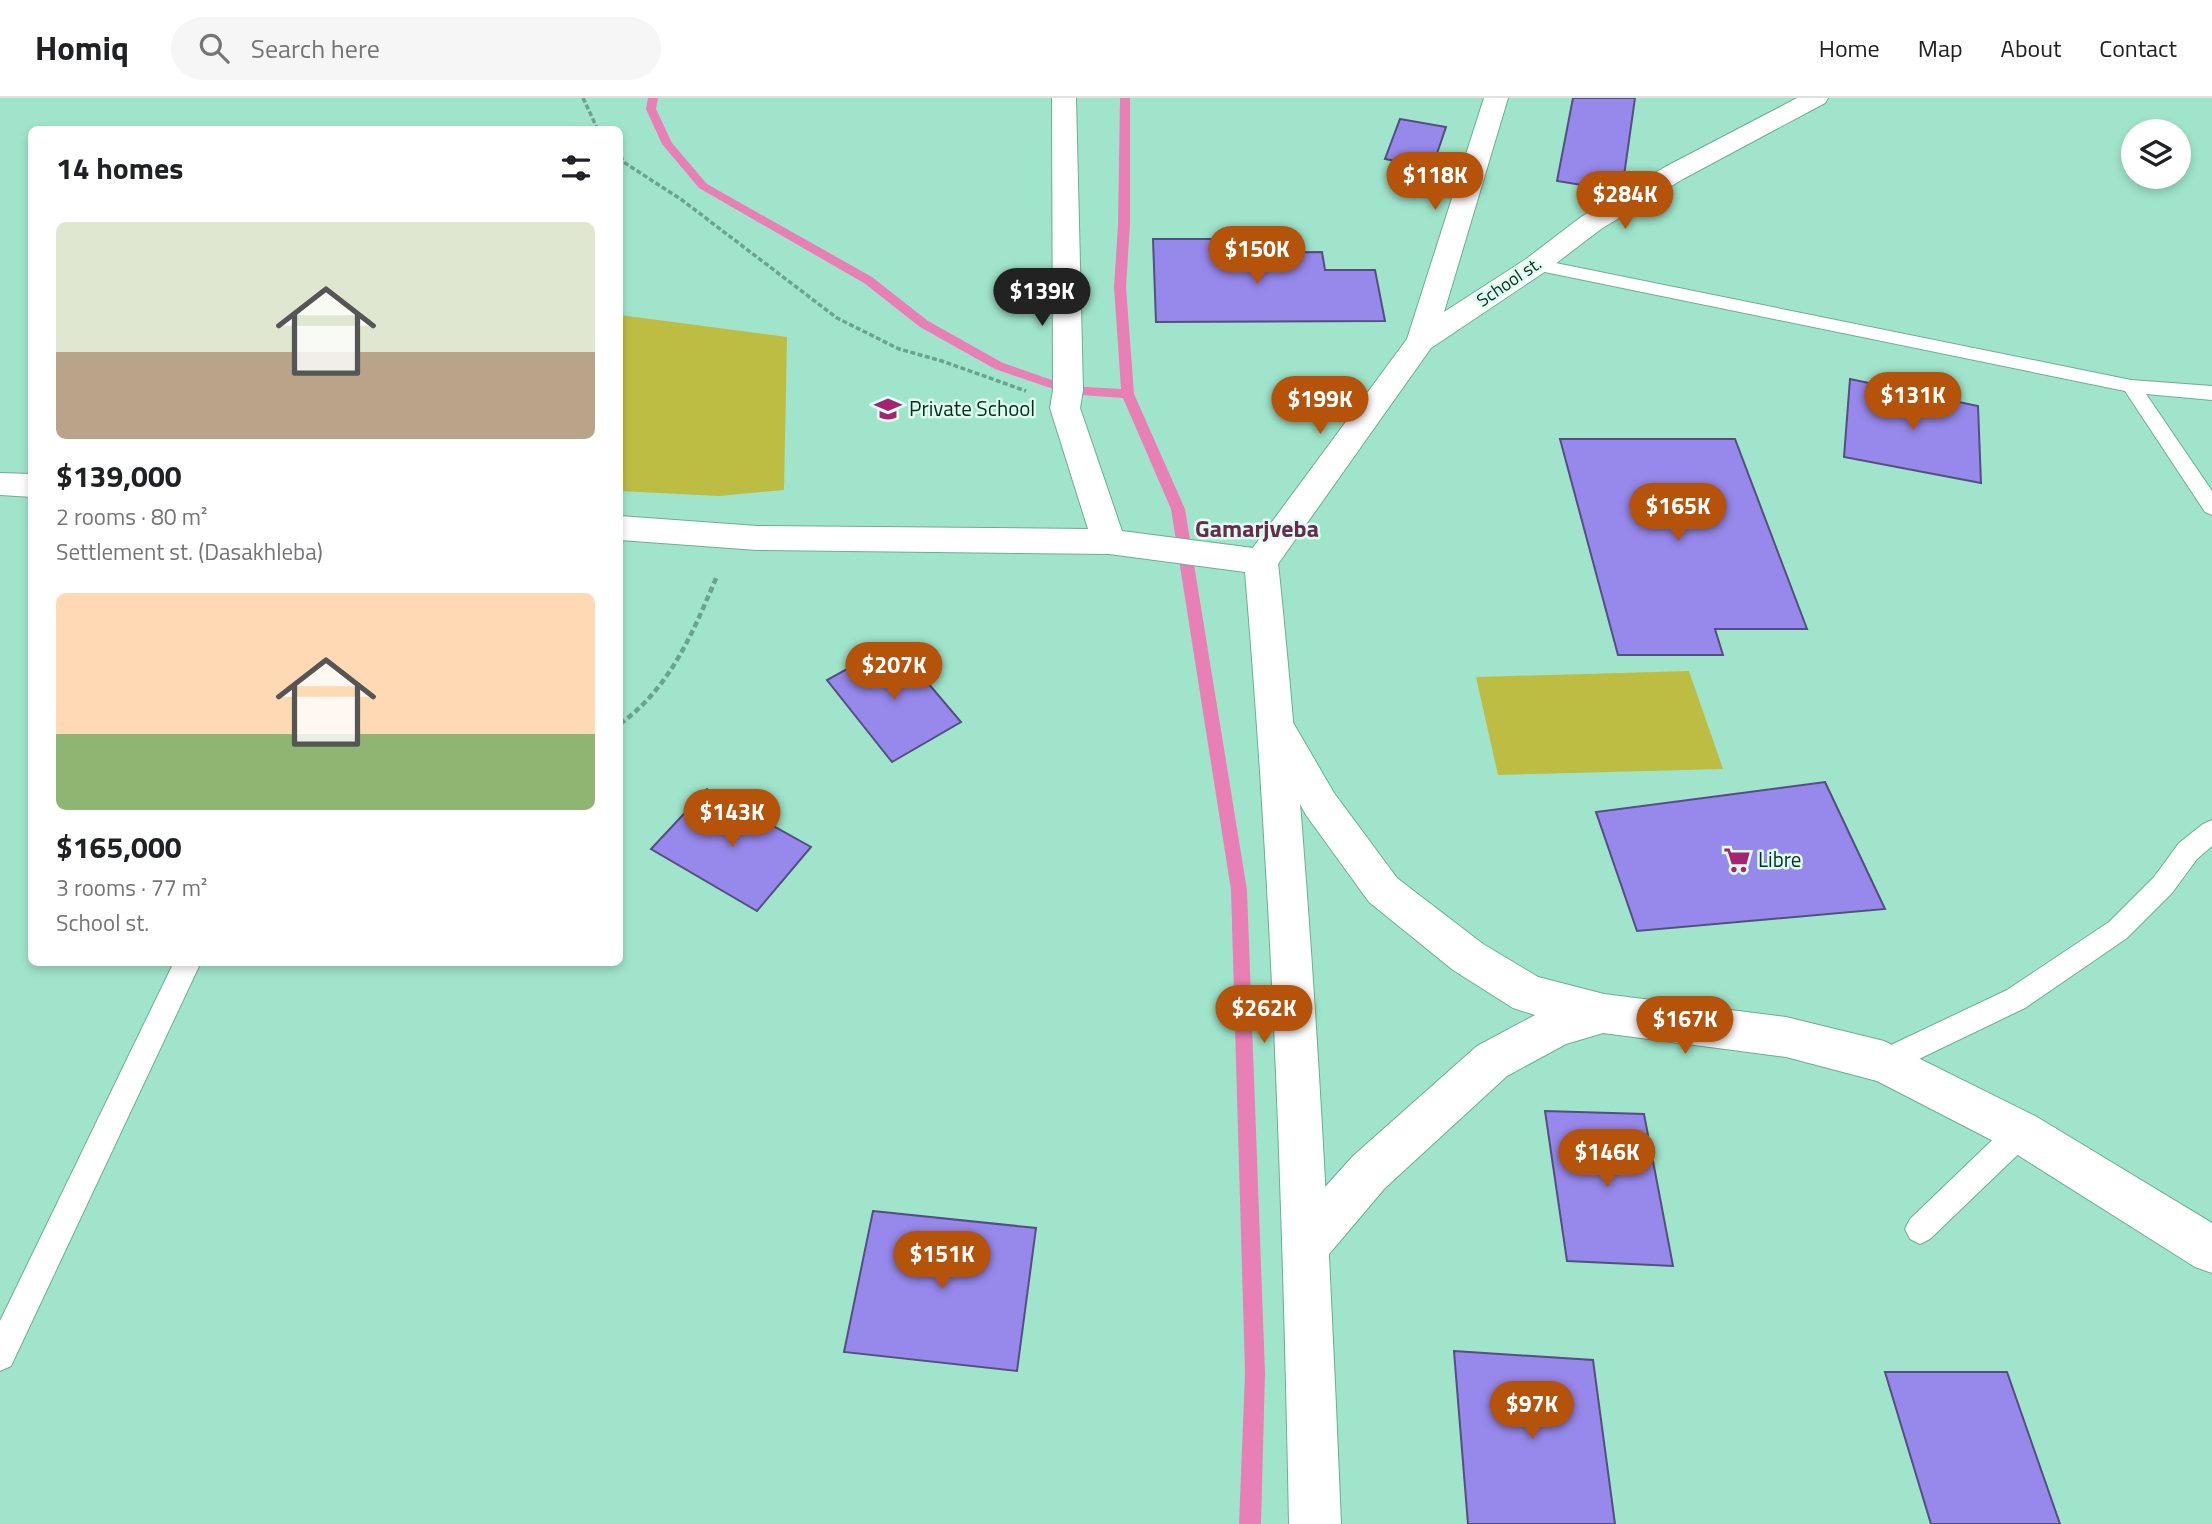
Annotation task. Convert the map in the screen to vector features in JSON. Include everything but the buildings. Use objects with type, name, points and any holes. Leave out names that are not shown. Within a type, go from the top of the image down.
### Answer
[{"type":"street","points":[[1064,98],[1068,390],[1065,408],[1109,542]]},
{"type":"street","points":[[1315,1524],[1307,1243],[1278,730],[1261,562],[1421,341],[1496,98]]},
{"type":"street","name":"School st.","points":[[1421,341],[1536,265],[1591,223],[1674,173],[1816,98]]},
{"type":"street","points":[[0,484],[28,486]]},
{"type":"street","points":[[623,528],[734,537],[1109,542],[1261,562]]},
{"type":"street","points":[[1278,730],[1320,804],[1382,890],[1468,957],[1528,994],[1604,1014],[1786,1037],[1884,1062],[2021,1132],[2212,1250]]},
{"type":"street","points":[[1307,1243],[1369,1172],[1492,1060],[1557,1026],[1604,1014]]},
{"type":"lane","points":[[1536,265],[2131,386],[2212,393]]},
{"type":"lane","points":[[2131,386],[2212,508]]},
{"type":"lane","points":[[1884,1062],[2016,999],[2118,930],[2163,886],[2188,851],[2212,831]]},
{"type":"lane","points":[[0,1355],[186,966]]},
{"type":"lane","points":[[1920,1228],[2021,1132]]},
{"type":"path","points":[[583,98],[596,126]]},
{"type":"path","points":[[623,160],[682,200],[765,266],[837,318],[899,349],[942,360],[1065,408]]},
{"type":"path","points":[[623,722],[650,699],[691,639],[734,537]]},
{"type":"shaded area","points":[[623,315],[787,337],[784,490],[719,496],[623,491]]},
{"type":"shaded area","points":[[1689,671],[1723,769],[1498,775],[1476,677]]},
{"type":"waterway","points":[[653,98],[651,109],[667,144],[703,186],[868,280],[924,324],[999,366],[1068,390],[1128,394]]},
{"type":"waterway","points":[[1125,98],[1124,225],[1120,287],[1128,394]]},
{"type":"waterway","points":[[1128,394],[1178,509],[1239,890],[1255,1373],[1250,1524]]},
{"type":"place","name":"Private School","points":[[888,409]]},
{"type":"place","name":"Libre","points":[[1737,860]]},
{"type":"district","name":"Gamarjveba","points":[[1257,529]]}]
